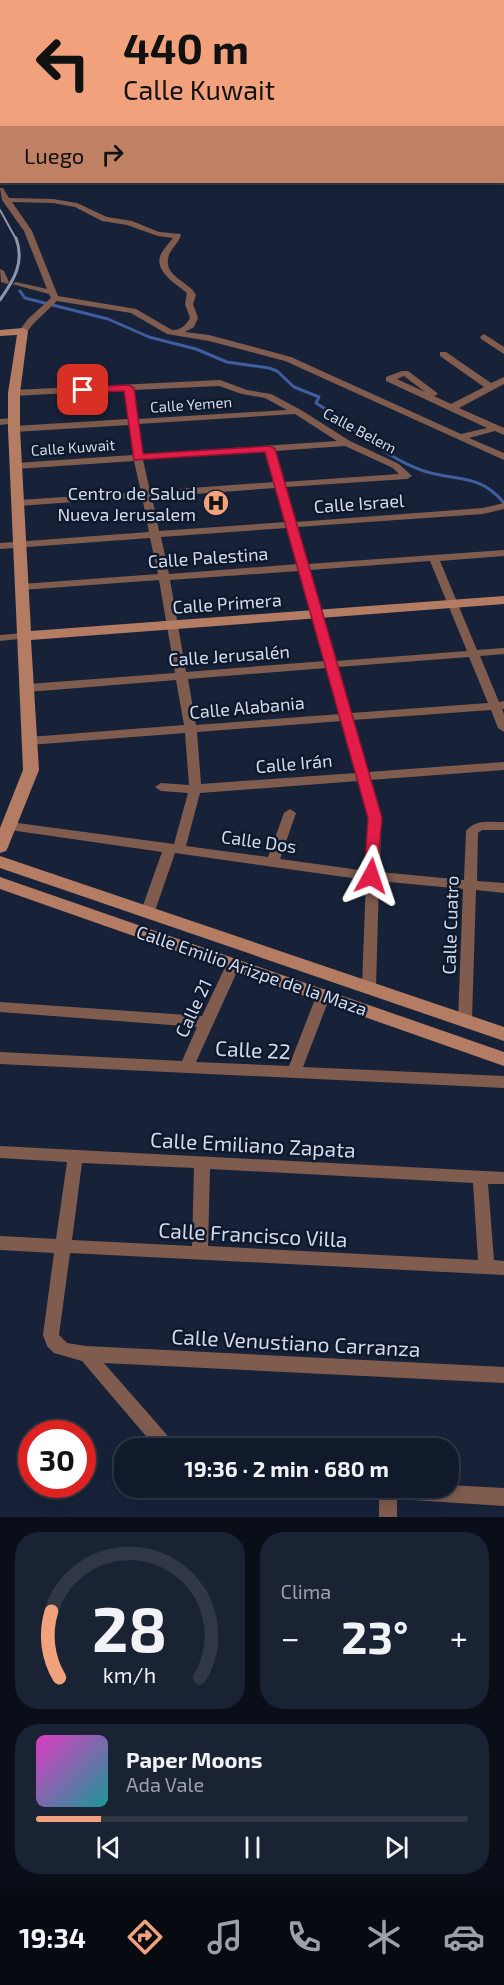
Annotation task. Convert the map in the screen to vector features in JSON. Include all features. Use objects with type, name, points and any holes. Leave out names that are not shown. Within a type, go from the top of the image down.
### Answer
[{"type":"street","points":[[0,190],[28,231],[53,298]]},
{"type":"street","points":[[6,200],[53,201],[77,205],[100,218],[129,223],[158,234],[178,236],[164,262],[169,274],[191,292],[189,304],[194,318],[191,325],[177,333]]},
{"type":"street","points":[[0,271],[8,284],[53,298],[134,311],[168,331],[209,338],[288,359],[504,457]]},
{"type":"street","points":[[0,848],[31,770],[19,503],[9,424],[23,331],[31,318],[53,298]]},
{"type":"street","points":[[0,333],[23,331]]},
{"type":"street","points":[[484,337],[504,351]]},
{"type":"street","points":[[443,354],[490,387]]},
{"type":"street","points":[[448,406],[405,373],[389,379],[390,381],[448,406],[502,429]]},
{"type":"street","points":[[448,406],[504,380]]},
{"type":"street","name":"Calle Belem","points":[[129,388],[220,383],[245,392],[268,396],[347,443],[396,466],[407,476],[279,485]]},
{"type":"street","points":[[14,393],[129,388],[138,458],[164,577],[182,676],[195,789],[148,911]]},
{"type":"street","name":"Calle Yemen","points":[[9,424],[134,422],[298,412]]},
{"type":"street","points":[[460,437],[502,429]]},
{"type":"street","points":[[479,446],[502,429]]},
{"type":"street","name":"Calle Kuwait","points":[[16,466],[347,443]]},
{"type":"street","points":[[270,449],[375,818],[371,876],[369,986]]},
{"type":"street","points":[[19,503],[279,485]]},
{"type":"street","name":"Calle Israel","points":[[0,546],[499,508]]},
{"type":"street","name":"Calle Palestina","points":[[22,587],[504,553]]},
{"type":"street","points":[[434,558],[500,706],[504,728]]},
{"type":"street","name":"Calle Primera","points":[[24,636],[504,600]]},
{"type":"street","points":[[0,638],[24,636]]},
{"type":"street","name":"Calle Jerusalén","points":[[28,688],[504,651]]},
{"type":"street","name":"Calle Alabania","points":[[29,741],[500,706]]},
{"type":"street","name":"Calle Irán","points":[[160,787],[195,789],[504,766]]},
{"type":"street","points":[[273,861],[290,813]]},
{"type":"street","name":"Calle Dos","points":[[10,826],[371,876],[504,888]]},
{"type":"street","name":"Calle Cuatro","points":[[465,1020],[472,831],[480,826],[504,826]]},
{"type":"street","name":"Calle Emilio Arizpe de la Maza","points":[[0,862],[369,986],[504,1034]]},
{"type":"street","name":"Calle Emilio Arizpe de la Maza","points":[[0,883],[324,994],[504,1059]]},
{"type":"street","name":"Calle 21","points":[[186,1067],[234,963]]},
{"type":"street","points":[[294,1072],[324,994]]},
{"type":"street","points":[[0,1007],[206,1022]]},
{"type":"street","name":"Calle 22","points":[[0,1058],[504,1082]]},
{"type":"street","name":"Calle Emiliano Zapata","points":[[0,1152],[504,1178]]},
{"type":"street","points":[[63,1246],[75,1156]]},
{"type":"street","points":[[200,1252],[202,1163]]},
{"type":"street","points":[[480,1177],[486,1268]]},
{"type":"street","name":"Calle Francisco Villa","points":[[0,1243],[504,1268]]},
{"type":"street","name":"Calle Venustiano Carranza","points":[[63,1246],[51,1335],[52,1341],[62,1350],[86,1354],[504,1375]]},
{"type":"street","points":[[86,1354],[159,1438]]},
{"type":"street","points":[[459,1494],[504,1497]]},
{"type":"street","points":[[388,1498],[388,1517]]},
{"type":"waterway","points":[[20,291],[25,298],[108,319],[149,337],[196,349],[227,362],[277,371],[294,387],[319,397],[316,403],[393,457],[433,474],[466,479],[485,486],[504,503]]},
{"type":"railway","points":[[0,210],[16,239]]},
{"type":"railway","points":[[0,300],[10,285],[19,263],[16,238]]},
{"type":"place","name":"Centro de Salud Nueva Jerusalem","points":[[216,503]]},
{"type":"route","points":[[83,390],[129,388],[138,458],[270,449],[375,818],[371,876]]}]
